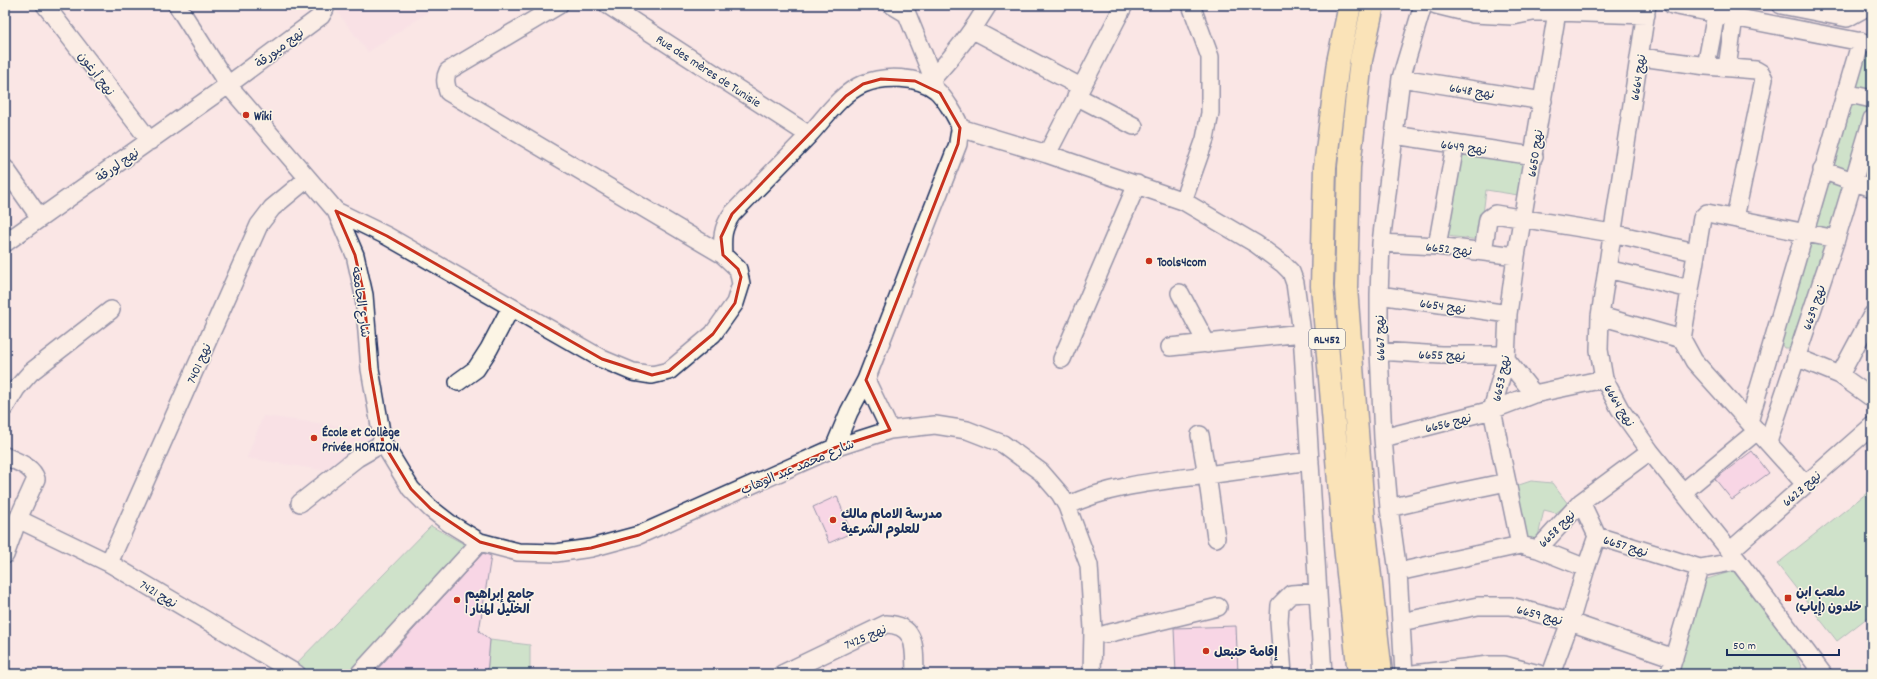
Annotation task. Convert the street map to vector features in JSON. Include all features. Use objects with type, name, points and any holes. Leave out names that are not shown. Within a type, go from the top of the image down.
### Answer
[{"type":"highway","name":"RL452","points":[[1350,5],[1338,62],[1325,167],[1322,286],[1343,528],[1359,674]]},
{"type":"highway","name":"RL452","points":[[1373,5],[1360,60],[1349,167],[1346,288],[1364,523],[1381,674]]},
{"type":"street","name":"نهج أرغون","points":[[45,5],[150,141]]},
{"type":"street","name":"شارع الجامعة","points":[[177,5],[228,85],[336,211],[355,255],[364,295],[370,369],[383,442],[411,489],[431,509],[449,523],[480,542]]},
{"type":"street","name":"نهج ميورقة","points":[[228,85],[321,16],[324,13],[324,5]]},
{"type":"street","points":[[336,211],[388,236],[602,359],[633,372],[652,376],[669,371],[713,334],[735,303],[742,284],[738,269],[723,255],[448,92],[445,76],[448,71],[559,5]]},
{"type":"street","name":"Rue des mères de Tunisie","points":[[608,5],[809,135]]},
{"type":"street","points":[[834,448],[849,412],[866,380],[958,144],[960,128],[954,114],[933,83],[912,10],[892,5]]},
{"type":"street","points":[[933,83],[973,30],[988,5]]},
{"type":"street","points":[[1047,154],[1124,5]]},
{"type":"street","points":[[1183,201],[1205,139],[1210,113],[1210,57],[1191,5]]},
{"type":"street","name":"نهج 6667","points":[[1404,674],[1398,572],[1389,508],[1383,438],[1379,350],[1379,295],[1381,243],[1401,78],[1423,5]]},
{"type":"street","points":[[1436,5],[1473,14],[1513,16],[1533,9],[1557,12],[1647,10]]},
{"type":"street","points":[[1672,5],[1867,42],[1845,93],[1822,170],[1805,232],[1758,432],[1683,492]]},
{"type":"street","points":[[1781,5],[1847,18],[1865,8],[1866,5]]},
{"type":"street","name":"نهج 6664","points":[[1647,10],[1641,57],[1600,316],[1599,350],[1604,379],[1620,409],[1650,451],[1734,556],[1823,674]]},
{"type":"street","name":"نهج 6650","points":[[1516,256],[1524,219],[1557,12]]},
{"type":"street","points":[[1706,66],[1716,14]]},
{"type":"street","points":[[1727,68],[1734,17]]},
{"type":"street","points":[[973,30],[1079,91],[1134,126]]},
{"type":"street","points":[[1641,57],[1706,66],[1756,70],[1761,73],[1764,79],[1735,218]]},
{"type":"street","name":"نهج 6648","points":[[1401,78],[1543,101]]},
{"type":"street","points":[[723,255],[722,237],[725,224],[732,214],[846,96],[863,84],[881,79],[900,79],[933,83]]},
{"type":"street","name":"نهج لورقة","points":[[5,243],[228,85]]},
{"type":"street","points":[[1845,93],[1872,99]]},
{"type":"street","name":"نهج 6639","points":[[1758,432],[1796,357],[1836,239],[1854,180],[1868,147],[1872,119]]},
{"type":"street","points":[[960,128],[1047,154],[1183,201],[1256,244],[1283,264],[1291,272],[1296,283],[1302,334],[1323,674]]},
{"type":"street","name":"نهج 6649","points":[[1394,135],[1455,146],[1534,156]]},
{"type":"street","points":[[1437,246],[1455,146]]},
{"type":"street","points":[[5,168],[40,218]]},
{"type":"street","points":[[1822,170],[1854,180],[1872,188]]},
{"type":"street","name":"نهج 7401","points":[[109,563],[259,225],[272,208],[308,179]]},
{"type":"street","points":[[1062,359],[1137,184]]},
{"type":"street","points":[[1805,484],[1694,361],[1682,339],[1695,252],[1702,218],[1706,213],[1836,239]]},
{"type":"street","points":[[1483,252],[1488,219],[1495,214],[1612,233],[1695,252]]},
{"type":"street","name":"نهج 6652","points":[[1381,243],[1437,246],[1516,256]]},
{"type":"street","name":"نهج 6653","points":[[1516,256],[1508,314],[1506,357],[1492,410],[1520,545]]},
{"type":"street","points":[[1607,269],[1690,289]]},
{"type":"street","points":[[1180,293],[1207,344]]},
{"type":"street","name":"نهج 6654","points":[[1379,295],[1508,314]]},
{"type":"street","points":[[458,382],[476,369],[489,349],[511,307]]},
{"type":"street","points":[[5,407],[16,389],[31,372],[111,310]]},
{"type":"street","points":[[1840,375],[1872,315]]},
{"type":"street","points":[[1600,316],[1682,339]]},
{"type":"street","points":[[1170,347],[1302,334]]},
{"type":"street","name":"نهج 6655","points":[[1379,350],[1441,355],[1506,357]]},
{"type":"street","points":[[1506,357],[1534,394]]},
{"type":"street","points":[[1796,357],[1840,375],[1872,398]]},
{"type":"street","name":"نهج 6656","points":[[1383,438],[1492,410],[1534,394],[1604,379]]},
{"type":"street","points":[[866,380],[890,430]]},
{"type":"street","name":"شارع محمد عبد الوهاب","points":[[480,542],[518,552],[556,553],[591,548],[639,535],[834,448],[890,430],[935,425],[967,430],[1003,444],[1041,472],[1060,494],[1067,506],[1089,565],[1093,630],[1092,674]]},
{"type":"street","name":"نهج 6623","points":[[1734,556],[1805,484],[1872,426]]},
{"type":"street","points":[[1200,435],[1216,538]]},
{"type":"street","points":[[300,503],[357,458],[383,442]]},
{"type":"street","name":"نهج 6658","points":[[1398,572],[1520,545],[1538,549],[1581,502],[1650,451]]},
{"type":"street","points":[[5,456],[31,469],[36,479],[18,519],[5,555]]},
{"type":"street","points":[[1067,506],[1083,498],[1130,485],[1310,461]]},
{"type":"street","points":[[1389,508],[1507,482]]},
{"type":"street","points":[[1581,502],[1597,536]]},
{"type":"street","name":"نهج 7421","points":[[18,519],[109,563],[297,674]]},
{"type":"street","name":"نهج 6657","points":[[1551,674],[1570,622],[1597,536],[1700,568],[1734,556]]},
{"type":"street","points":[[359,674],[480,542]]},
{"type":"street","points":[[1538,549],[1586,568]]},
{"type":"street","points":[[1672,666],[1700,568]]},
{"type":"street","points":[[1283,674],[1279,622],[1280,605],[1291,594],[1318,592]]},
{"type":"street","name":"نهج 6659","points":[[1401,622],[1478,606],[1510,606],[1570,622],[1672,666]]},
{"type":"street","points":[[1106,634],[1218,607]]},
{"type":"street","name":"نهج 7425","points":[[782,674],[886,624],[898,625],[914,640],[915,674]]},
{"type":"street","points":[[1413,674],[1504,665],[1539,674]]},
{"type":"highlighted area","points":[[881,79],[915,81],[940,93],[960,128],[958,144],[866,380],[890,430],[834,448],[639,535],[591,548],[556,553],[518,552],[480,542],[431,509],[411,489],[383,443],[370,369],[364,295],[355,255],[336,211],[387,236],[602,359],[652,375],[669,371],[713,334],[735,303],[741,277],[738,269],[723,255],[721,237],[732,214],[846,96],[863,84]]},
{"type":"shaded area","points":[[332,5],[439,5],[368,52]]},
{"type":"shaded area","name":"École et Collège Privée HORIZON","points":[[263,416],[372,430],[375,447],[340,473],[247,458]]},
{"type":"green space","points":[[1864,46],[1872,49],[1872,95],[1851,91]]},
{"type":"green space","points":[[1849,100],[1872,105],[1850,178],[1827,171]]},
{"type":"green space","points":[[1461,153],[1525,162],[1518,195],[1486,190],[1480,240],[1447,236]]},
{"type":"green space","points":[[1824,179],[1848,186],[1833,236],[1808,230]]},
{"type":"green space","points":[[1806,237],[1831,242],[1792,348],[1784,348],[1780,342]]},
{"type":"green space","points":[[1531,481],[1552,483],[1568,504],[1556,513],[1544,510],[1537,541],[1526,538],[1516,486]]},
{"type":"green space","points":[[1872,489],[1872,614],[1837,641],[1777,564]]},
{"type":"green space","points":[[431,526],[475,550],[361,674],[304,674],[292,668]]},
{"type":"green space","points":[[1733,571],[1792,645],[1804,674],[1676,674],[1704,580]]},
{"type":"green space","points":[[490,640],[530,645],[530,674],[487,674]]},
{"type":"building","points":[[1752,451],[1769,473],[1732,500],[1715,479]]},
{"type":"building","name":"مدرسة الامام مالك للعلوم الشرعية","points":[[837,496],[851,533],[829,543],[813,507]]},
{"type":"building","name":"جامع إبراهيم الخليل المنار 1","points":[[483,553],[491,556],[479,631],[490,640],[487,674],[373,674]]},
{"type":"building","name":"إقامة حنبعل","points":[[1236,626],[1238,674],[1176,674],[1174,628]]},
{"type":"place","name":"Wiki","points":[[246,115]]},
{"type":"place","name":"Tools4com","points":[[1149,261]]},
{"type":"place","name":"École et Collège Privée HORIZON","points":[[314,438]]},
{"type":"place","name":"مدرسة الامام مالك للعلوم الشرعية","points":[[833,520]]},
{"type":"place","name":"ملعب ابن خلدون (إياب)","points":[[1788,598]]},
{"type":"place","name":"جامع إبراهيم الخليل المنار 1","points":[[457,600]]},
{"type":"place","name":"إقامة حنبعل","points":[[1206,651]]}]
